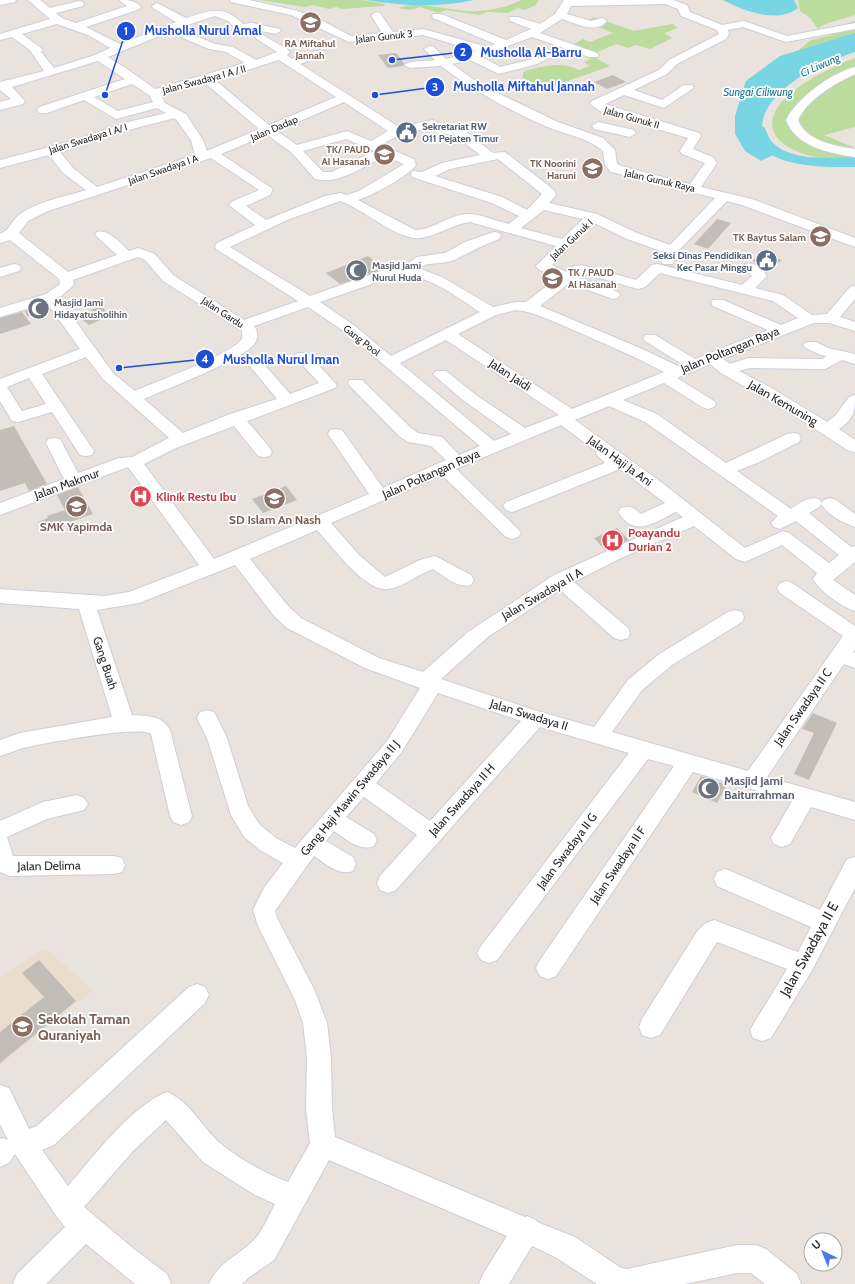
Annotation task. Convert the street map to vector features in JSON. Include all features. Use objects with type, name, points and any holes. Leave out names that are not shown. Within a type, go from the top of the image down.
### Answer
[{"type":"street","points":[[0,2],[11,0]]},
{"type":"street","points":[[33,0],[58,20],[75,26],[87,35],[119,48]]},
{"type":"street","points":[[75,26],[136,7],[124,0]]},
{"type":"street","name":"Jalan Gunuk 3","points":[[235,0],[288,11],[349,39],[426,32],[486,50]]},
{"type":"street","points":[[410,66],[422,67],[445,64],[505,44],[535,31],[560,15],[568,2],[665,1],[683,7],[685,14],[721,28],[744,24],[786,40],[855,26]]},
{"type":"street","points":[[47,12],[79,4]]},
{"type":"street","points":[[157,6],[185,22]]},
{"type":"street","points":[[2,86],[99,57],[168,28],[218,12],[232,19],[240,27],[252,26],[276,31]]},
{"type":"street","points":[[376,15],[390,36]]},
{"type":"street","points":[[560,15],[591,25],[602,21]]},
{"type":"street","points":[[437,16],[505,44]]},
{"type":"street","points":[[514,18],[535,31],[593,55]]},
{"type":"street","points":[[229,48],[308,19]]},
{"type":"street","points":[[0,37],[58,20]]},
{"type":"street","points":[[800,24],[816,34]]},
{"type":"street","name":"Jalan Swadaya I A / II","points":[[168,28],[213,47],[229,48],[256,65]]},
{"type":"street","name":"Jalan Gunuk II","points":[[694,188],[711,163],[709,160],[686,152],[695,136],[607,110],[596,105],[598,102],[624,92],[663,72],[673,62],[722,37],[724,34],[721,28]]},
{"type":"street","points":[[14,33],[37,50],[35,50],[36,53],[51,72]]},
{"type":"street","points":[[256,65],[280,56],[284,52],[261,37]]},
{"type":"street","points":[[430,49],[445,64],[477,88],[554,125],[599,141],[604,128],[630,133]]},
{"type":"street","points":[[472,56],[499,71],[533,62],[556,52]]},
{"type":"street","points":[[291,63],[320,53]]},
{"type":"street","points":[[280,56],[397,131]]},
{"type":"street","name":"Jalan Swadaya I A","points":[[6,236],[23,218],[31,213],[207,154],[182,117],[160,104],[158,99],[152,93],[133,80],[123,70],[99,57]]},
{"type":"street","name":"Jalan Swadaya I A / II","points":[[152,93],[256,65]]},
{"type":"street","points":[[855,70],[821,91],[799,108],[792,120],[798,132],[814,142],[836,150],[855,153]]},
{"type":"street","points":[[624,92],[664,104],[680,85],[654,76]]},
{"type":"street","points":[[207,79],[268,130],[295,149],[320,176],[334,176],[384,151]]},
{"type":"street","points":[[43,110],[133,80]]},
{"type":"street","points":[[0,106],[20,101],[2,86]]},
{"type":"street","points":[[85,96],[116,115],[160,104]]},
{"type":"street","name":"Jalan Dadap","points":[[207,154],[345,98]]},
{"type":"street","name":"Jalan Swadaya I A/ I","points":[[0,164],[76,144],[132,125],[177,114]]},
{"type":"street","points":[[372,145],[397,131],[433,124],[442,131],[457,130],[490,157]]},
{"type":"street","points":[[295,149],[345,134],[410,162],[410,165],[405,169],[364,194],[347,199]]},
{"type":"street","name":"Jalan Gunuk Raya","points":[[599,141],[609,150],[611,165],[616,169],[694,188],[761,207],[855,243]]},
{"type":"street","points":[[50,150],[63,162],[68,170],[96,192]]},
{"type":"street","points":[[207,154],[266,189],[265,192],[236,205],[263,224],[330,199],[340,198],[347,199],[412,234],[420,234],[465,218],[565,244]]},
{"type":"street","points":[[423,176],[446,166],[490,157],[503,156],[524,175],[546,190],[549,195],[541,205],[510,230]]},
{"type":"street","points":[[405,169],[497,200],[528,215]]},
{"type":"street","points":[[724,196],[672,250],[661,269],[783,301],[808,319]]},
{"type":"street","points":[[541,205],[592,217]]},
{"type":"street","name":"Jalan Gunuk I","points":[[661,269],[638,285],[582,269],[572,274],[543,266],[592,217],[632,236],[672,250]]},
{"type":"street","name":"Gang Pool","points":[[263,224],[226,243],[222,247],[310,302],[350,330],[492,448]]},
{"type":"street","points":[[66,278],[126,255],[102,235]]},
{"type":"street","points":[[0,313],[51,298],[67,285],[66,278],[6,236]]},
{"type":"street","points":[[411,272],[409,268],[422,260],[448,257],[470,245],[494,236]]},
{"type":"street","name":"Jalan Gardu","points":[[126,255],[138,252],[150,258],[168,278],[249,329],[250,336],[241,349],[218,362],[134,398]]},
{"type":"street","points":[[0,273],[14,268]]},
{"type":"street","points":[[744,290],[760,276],[750,268]]},
{"type":"street","points":[[243,325],[386,274],[411,272],[441,282],[491,312]]},
{"type":"street","points":[[529,307],[572,274],[613,295]]},
{"type":"street","points":[[831,319],[855,290]]},
{"type":"street","points":[[51,298],[108,376],[176,434],[178,439]]},
{"type":"street","points":[[0,310],[30,300],[36,302]]},
{"type":"street","points":[[718,303],[747,314],[781,330]]},
{"type":"street","points":[[390,362],[449,335],[491,312],[510,307],[529,307],[636,351],[671,375],[708,404]]},
{"type":"street","name":"Jalan Poltangan Raya","points":[[1,591],[86,603],[132,598],[211,568],[321,523],[451,465],[808,319],[823,317],[855,327]]},
{"type":"street","name":"Jalan Jaidi","points":[[449,335],[564,419]]},
{"type":"street","points":[[650,338],[694,365]]},
{"type":"street","points":[[811,345],[819,350],[838,356],[855,359]]},
{"type":"street","points":[[0,384],[89,351]]},
{"type":"street","name":"Jalan Makmur","points":[[0,509],[125,462],[135,462],[167,447],[178,439],[189,437],[236,418],[329,385],[302,356]]},
{"type":"street","points":[[726,370],[748,363],[825,364],[838,356]]},
{"type":"street","name":"Jalan Kemuning","points":[[711,358],[726,370],[764,390],[855,446]]},
{"type":"street","points":[[257,365],[287,401]]},
{"type":"street","points":[[32,371],[86,451]]},
{"type":"street","points":[[441,374],[470,398],[529,433]]},
{"type":"street","points":[[356,383],[405,432],[414,438],[436,441],[451,465],[512,533]]},
{"type":"street","points":[[0,388],[18,418],[56,406]]},
{"type":"street","points":[[610,400],[651,418],[850,552],[828,572],[822,581],[855,604]]},
{"type":"street","points":[[828,429],[841,420],[854,404]]},
{"type":"street","points":[[504,407],[529,433]]},
{"type":"street","points":[[236,418],[264,452]]},
{"type":"street","points":[[512,506],[615,466],[614,461],[564,419]]},
{"type":"street","name":"Jalan Haji Ja Ani","points":[[564,419],[677,504],[700,519],[746,556],[785,537],[828,572]]},
{"type":"street","points":[[336,434],[357,463],[368,483],[381,496]]},
{"type":"street","points":[[725,469],[751,459],[793,438]]},
{"type":"street","points":[[54,443],[74,481]]},
{"type":"street","points":[[135,462],[136,467],[211,568]]},
{"type":"street","points":[[700,519],[743,547],[794,515],[821,503],[855,521]]},
{"type":"street","points":[[627,512],[639,522],[677,504]]},
{"type":"street","name":"Jalan Swadaya II A","points":[[429,683],[459,649],[482,631],[560,580],[700,519]]},
{"type":"street","points":[[321,523],[353,559],[379,582],[388,583],[426,564],[435,562],[465,580]]},
{"type":"street","name":"Jalan Swadaya II","points":[[238,557],[282,612],[294,623],[372,662],[429,683],[536,718],[599,735],[855,811]]},
{"type":"street","points":[[560,580],[621,633]]},
{"type":"street","points":[[786,588],[855,635]]},
{"type":"street","name":"Gang Buah","points":[[86,603],[124,723]]},
{"type":"street","points":[[599,735],[635,685],[665,660],[735,617]]},
{"type":"street","name":"Jalan Swadaya II C","points":[[753,780],[848,657],[855,635]]},
{"type":"street","name":"Gang Haji Mawin Swadaya II J","points":[[323,1145],[319,1109],[319,1058],[315,1023],[306,997],[266,919],[264,910],[272,895],[311,843],[363,785],[394,747],[429,683]]},
{"type":"street","points":[[207,718],[217,738],[238,809],[252,831],[268,844],[298,861]]},
{"type":"street","name":"Jalan Swadaya II H","points":[[388,883],[536,718]]},
{"type":"street","points":[[0,748],[20,741],[124,723],[152,724],[160,730],[181,816]]},
{"type":"street","name":"Jalan Swadaya II G","points":[[489,953],[644,749]]},
{"type":"street","name":"Jalan Swadaya II F","points":[[548,968],[688,762]]},
{"type":"street","points":[[363,785],[432,834]]},
{"type":"street","points":[[782,838],[806,796]]},
{"type":"street","points":[[0,831],[43,811],[76,804]]},
{"type":"street","points":[[332,819],[366,840]]},
{"type":"street","points":[[311,843],[345,864]]},
{"type":"street","name":"Jalan Delima","points":[[0,844],[3,861],[10,867],[114,865]]},
{"type":"street","name":"Jalan Swadaya II E","points":[[762,1030],[803,965],[825,922],[849,890],[855,866]]},
{"type":"street","points":[[725,879],[825,922]]},
{"type":"street","points":[[650,1028],[706,938],[714,930],[803,965]]},
{"type":"street","points":[[10,1150],[45,1136],[196,995]]},
{"type":"street","points":[[0,1097],[10,1150],[73,1216],[86,1225],[124,1259],[157,1284]]},
{"type":"street","points":[[66,1208],[124,1142],[160,1108],[167,1104],[212,1153],[264,1186],[294,1198]]},
{"type":"street","points":[[223,1284],[238,1268],[264,1250],[323,1145],[565,1246],[615,1280],[627,1282],[737,1258],[756,1259],[787,1284]]},
{"type":"street","points":[[27,1284],[86,1225]]},
{"type":"street","points":[[493,1284],[526,1229]]},
{"type":"shaded area","name":"Sekolah Taman Quraniyah","points":[[45,948],[93,990],[0,1065],[0,978]]},
{"type":"green space","points":[[260,0],[362,0],[385,4],[384,6],[342,9],[336,7],[329,9],[313,5],[305,7]]},
{"type":"green space","points":[[521,0],[539,0],[536,5],[525,10],[518,8],[508,13],[487,12],[480,15],[446,10],[439,13],[420,7],[410,10],[398,8],[423,5],[467,11],[481,11],[495,9]]},
{"type":"green space","points":[[798,0],[855,0],[855,15],[830,23],[818,29],[810,18],[800,11]]},
{"type":"green space","points":[[594,17],[634,31],[672,24],[678,28],[664,33],[672,38],[650,49],[636,45],[628,48],[616,44],[593,54],[574,44],[583,39],[590,42],[613,33],[585,22]]},
{"type":"green space","points":[[855,21],[855,39],[790,57],[811,40],[832,35],[826,30]]},
{"type":"green space","points":[[594,57],[610,66],[543,90],[523,78],[523,72],[552,65],[572,67],[579,70],[590,66],[584,62]]},
{"type":"green space","points":[[855,58],[855,127],[824,135],[855,148],[855,159],[827,159],[807,155],[796,151],[778,139],[773,131],[772,121],[776,110],[782,102],[800,86],[835,66]]},
{"type":"water","points":[[366,0],[474,0],[460,3],[420,5],[393,4]]},
{"type":"water","points":[[723,0],[794,0],[798,8],[790,13],[780,15],[760,14],[750,12]]},
{"type":"water","name":"Sungai Ciliwung","points":[[855,33],[855,52],[817,67],[798,78],[778,95],[770,105],[764,115],[762,126],[766,139],[781,151],[761,161],[745,151],[735,134],[735,116],[746,81],[780,56]]},
{"type":"building","points":[[396,53],[404,63],[403,66],[388,68],[378,55]]},
{"type":"building","points":[[613,75],[626,82],[607,89],[594,82]]},
{"type":"building","points":[[717,219],[731,223],[708,249],[694,244]]},
{"type":"building","name":"Seksi Dinas Pendidikan Kec Pasar Minggu","points":[[762,253],[782,260],[771,269],[752,261]]},
{"type":"building","name":"Masjid Jami Nurul Huda","points":[[368,256],[385,269],[340,284],[326,273]]},
{"type":"building","points":[[46,305],[51,311],[27,316],[25,311]]},
{"type":"building","points":[[100,306],[111,315],[89,325],[78,316]]},
{"type":"building","points":[[22,312],[31,324],[0,334],[0,318]]},
{"type":"building","points":[[14,426],[47,484],[29,491],[25,483],[0,491],[0,430]]},
{"type":"building","name":"SD Islam An Nash","points":[[286,486],[297,500],[263,513],[252,499]]},
{"type":"building","name":"SMK Yapimda","points":[[78,487],[93,514],[43,532],[38,522],[48,518],[47,516],[65,510],[57,495]]},
{"type":"building","name":"Klinik Restu Ibu","points":[[143,490],[150,500],[136,505],[129,495]]},
{"type":"building","name":"Poayandu Durian 2","points":[[617,528],[629,540],[605,550],[594,538]]},
{"type":"building","points":[[813,713],[837,723],[809,780],[794,774],[814,733],[802,729]]},
{"type":"building","name":"Masjid Jami Baiturrahman","points":[[701,776],[727,785],[717,803],[692,792]]},
{"type":"building","points":[[39,960],[76,1001],[0,1063],[0,1032],[44,997],[22,973]]},
{"type":"waterway","name":"Ci Liwung","points":[[759,130],[763,141],[772,149],[784,155],[814,161],[855,162]]},
{"type":"place","name":"RA Miftahul Jannah","points":[[310,23]]},
{"type":"place","name":"Musholla Al-Barru","points":[[392,60]]},
{"type":"place","name":"Musholla Nurul Amal","points":[[105,95]]},
{"type":"place","name":"Musholla Miftahul Jannah","points":[[375,95]]},
{"type":"place","name":"Sekretariat RW 011 Pejaten Timur","points":[[407,132]]},
{"type":"place","name":"TK/ PAUD Al Hasanah","points":[[385,155]]},
{"type":"place","name":"TK Noorini Haruni","points":[[592,169]]},
{"type":"place","name":"TK Baytus Salam","points":[[821,237]]},
{"type":"place","name":"Seksi Dinas Pendidikan Kec Pasar Minggu","points":[[767,261]]},
{"type":"place","name":"Masjid Jami Nurul Huda","points":[[356,271]]},
{"type":"place","name":"TK / PAUD Al Hasanah","points":[[553,278]]},
{"type":"place","name":"Masjid Jami Hidayatusholihin","points":[[38,308]]},
{"type":"place","name":"Musholla Nurul Iman","points":[[119,368]]},
{"type":"place","name":"Klinik Restu Ibu","points":[[141,497]]},
{"type":"place","name":"SD Islam An Nash","points":[[275,499]]},
{"type":"place","name":"SMK Yapimda","points":[[76,506]]},
{"type":"place","name":"Poayandu Durian 2","points":[[612,540]]},
{"type":"place","name":"Masjid Jami Baiturrahman","points":[[709,788]]},
{"type":"place","name":"Sekolah Taman Quraniyah","points":[[23,1027]]}]
